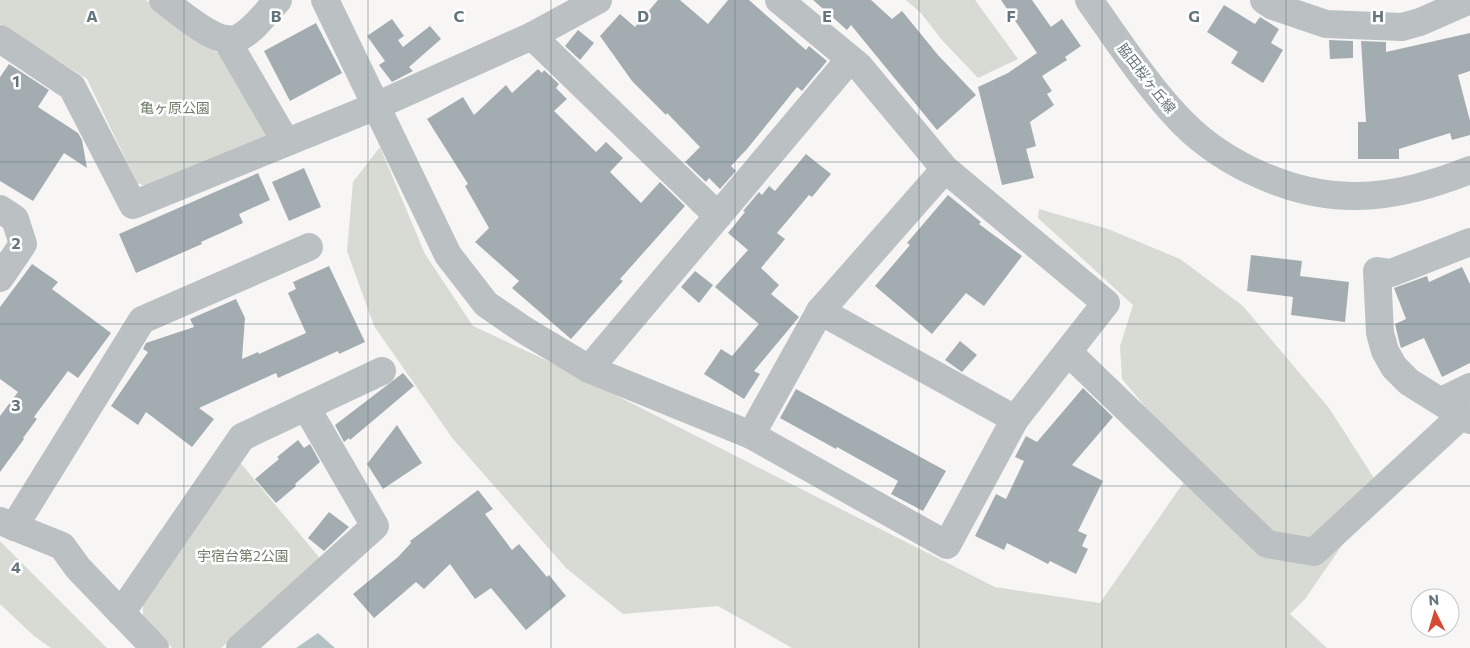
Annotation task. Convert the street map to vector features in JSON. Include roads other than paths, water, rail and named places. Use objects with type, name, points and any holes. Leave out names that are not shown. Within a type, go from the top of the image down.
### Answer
[{"type":"street","points":[[163,0],[211,34],[226,39],[237,38],[249,31],[278,0]]},
{"type":"street","points":[[325,0],[448,255],[486,304],[524,330],[589,369],[751,435],[947,545],[1015,419],[1106,303],[945,169],[859,66],[779,0]]},
{"type":"street","points":[[0,39],[72,87],[133,205],[376,106],[532,36],[598,0]]},
{"type":"street","name":"脇田桜ヶ丘線","points":[[1089,0],[1151,87],[1184,124],[1213,148],[1248,170],[1279,183],[1317,192],[1356,196],[1393,193],[1434,183],[1470,170]]},
{"type":"street","points":[[1264,0],[1273,6],[1326,24],[1402,27],[1420,22],[1470,0]]},
{"type":"street","points":[[532,36],[718,216]]},
{"type":"street","points":[[226,39],[286,142]]},
{"type":"street","points":[[589,369],[850,59]]},
{"type":"street","points":[[751,435],[820,311],[945,169]]},
{"type":"street","points":[[0,209],[15,219],[23,244],[0,278]]},
{"type":"street","points":[[1458,412],[1409,382],[1394,367],[1385,351],[1380,334],[1377,271],[1391,273],[1470,242]]},
{"type":"street","points":[[156,648],[78,568],[62,546],[7,524],[142,320],[309,247]]},
{"type":"street","points":[[820,311],[1015,419]]},
{"type":"street","points":[[1068,352],[1267,544],[1314,552],[1458,412],[1470,388]]},
{"type":"street","points":[[121,613],[242,437],[382,371]]},
{"type":"street","points":[[240,648],[375,526],[306,407]]},
{"type":"park label","name":"亀ヶ原公園","points":[[175,107]]},
{"type":"park label","name":"宇宿台第2公園","points":[[243,555]]}]
